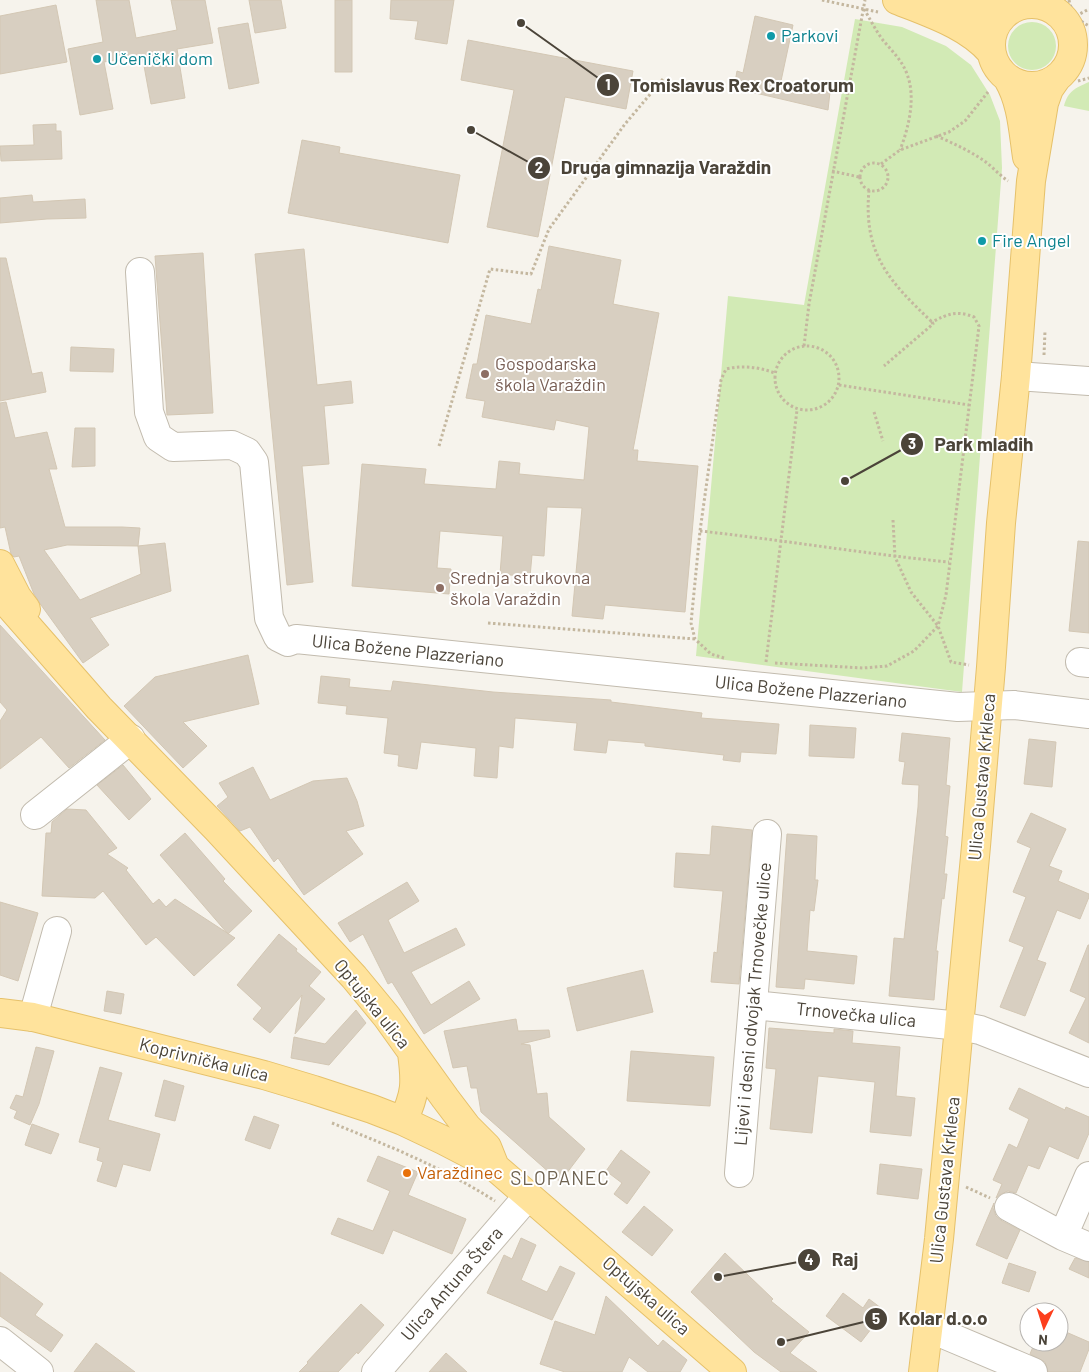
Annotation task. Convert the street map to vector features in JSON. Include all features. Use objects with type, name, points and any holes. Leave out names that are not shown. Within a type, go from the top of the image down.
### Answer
[{"type":"main road","points":[[918,0],[973,10],[1030,4],[1042,5],[1075,16],[1070,69],[1045,84],[1032,86],[1000,83],[1000,71],[994,62],[991,52],[991,40],[994,29],[1000,19],[1016,6]]},
{"type":"main road","points":[[890,7],[933,15],[976,36],[991,52]]},
{"type":"main road","name":"Ulica Gustava Krkleca","points":[[1016,178],[1049,89],[1070,69]]},
{"type":"main road","name":"Ulica Gustava Krkleca","points":[[923,1372],[940,1239],[960,1026],[988,706],[1000,522],[1016,376],[1018,102],[1014,90],[1000,83]]},
{"type":"main road","name":"Optujska ulica","points":[[0,564],[17,597],[61,665]]},
{"type":"main road","name":"Optujska ulica","points":[[0,595],[99,708],[217,829],[354,977],[412,1052],[416,1083],[413,1098],[404,1121],[495,1167],[521,1204],[732,1372]]},
{"type":"main road","name":"Koprivnička ulica","points":[[0,1012],[33,1017],[264,1075],[364,1106],[404,1121]]},
{"type":"main road","points":[[412,1052],[467,1126],[487,1147],[495,1167]]},
{"type":"street","name":"Ulica Božene Plazzeriano","points":[[140,272],[149,412],[158,437],[173,447],[232,445],[247,452],[254,462],[269,618],[278,637],[288,642],[296,640],[958,707],[1014,706],[1089,714]]},
{"type":"street","points":[[1016,376],[1089,381]]},
{"type":"street","points":[[34,815],[131,739]]},
{"type":"street","name":"Lijevi i desni odvojak Trnovečke ulice","points":[[739,1174],[767,834]]},
{"type":"street","points":[[33,1017],[57,931]]},
{"type":"street","name":"Trnovečka ulica","points":[[753,1005],[960,1026],[980,1030],[1089,1073]]},
{"type":"street","points":[[1062,1236],[1089,1176]]},
{"type":"street","name":"Ulica Antuna Štera","points":[[376,1372],[521,1204]]},
{"type":"street","points":[[1009,1206],[1062,1236],[1089,1247]]},
{"type":"street","points":[[929,1328],[1033,1372]]},
{"type":"street","points":[[0,1341],[39,1372]]},
{"type":"path","points":[[822,0],[863,8],[890,7]]},
{"type":"path","points":[[804,346],[808,304],[865,0]]},
{"type":"path","points":[[863,8],[881,38],[899,59],[907,73],[910,88],[910,112],[905,138],[900,150]]},
{"type":"path","points":[[440,446],[490,269],[531,274],[549,229],[625,124],[663,79]]},
{"type":"path","points":[[881,164],[887,171],[886,184],[878,190],[869,190],[862,185],[859,177],[862,167],[871,163],[881,164],[900,150],[949,132],[965,121],[985,94],[1000,83]]},
{"type":"path","points":[[936,136],[980,158],[998,175],[1016,178]]},
{"type":"path","points":[[832,171],[859,177]]},
{"type":"path","points":[[869,190],[870,238],[880,262],[908,299],[932,322]]},
{"type":"path","points":[[798,410],[780,539],[766,662],[863,668],[887,666],[914,651],[938,626],[946,595],[979,326],[974,317],[963,312],[949,314],[932,322],[933,324],[884,366]]},
{"type":"path","points":[[1043,363],[1045,331]]},
{"type":"path","points":[[804,346],[819,348],[829,354],[835,362],[839,373],[839,385],[835,395],[823,407],[812,411],[798,410],[788,405],[775,388],[775,372],[780,359],[788,351],[804,346]]},
{"type":"path","points":[[726,659],[711,654],[695,639],[691,623],[700,531],[721,380],[726,369],[740,366],[761,368],[775,372]]},
{"type":"path","points":[[839,385],[969,405]]},
{"type":"path","points":[[874,412],[883,441]]},
{"type":"path","points":[[893,520],[895,557],[911,592],[938,626],[951,662],[967,665]]},
{"type":"path","points":[[700,531],[780,539],[895,557],[949,562]]},
{"type":"path","points":[[488,623],[695,639]]},
{"type":"path","points":[[323,1119],[412,1155],[471,1185],[521,1204]]},
{"type":"green space","points":[[855,19],[902,27],[946,46],[971,65],[990,95],[1000,121],[1002,168],[962,692],[696,656],[728,296],[804,305]]},
{"type":"green space","points":[[1032,22],[1041,24],[1049,29],[1054,37],[1056,46],[1054,55],[1049,63],[1041,68],[1032,70],[1023,68],[1015,63],[1010,55],[1008,46],[1010,37],[1015,29],[1023,24]]},
{"type":"green space","points":[[1089,82],[1089,111],[1064,106],[1073,91]]},
{"type":"building","name":"Učenički dom","points":[[96,0],[129,0],[136,38],[177,30],[171,0],[205,0],[213,43],[177,49],[185,98],[151,104],[142,55],[104,62],[113,109],[80,115],[68,49],[103,42]]},
{"type":"building","points":[[249,0],[281,0],[286,28],[255,33]]},
{"type":"building","points":[[335,0],[352,0],[352,72],[335,72]]},
{"type":"building","points":[[391,0],[454,0],[447,44],[415,39],[418,21],[390,19]]},
{"type":"building","points":[[56,5],[67,62],[0,74],[0,16]]},
{"type":"building","points":[[755,16],[793,25],[781,81],[830,92],[828,110],[734,88],[737,71],[743,73]]},
{"type":"building","points":[[248,23],[259,83],[229,89],[218,28]]},
{"type":"building","points":[[468,40],[633,71],[626,109],[565,97],[538,237],[487,227],[514,90],[461,80]]},
{"type":"building","points":[[56,124],[56,131],[61,131],[62,159],[1,161],[0,146],[34,145],[33,125]]},
{"type":"building","points":[[302,140],[340,147],[339,153],[460,175],[448,243],[288,213]]},
{"type":"building","points":[[32,195],[33,202],[85,199],[86,218],[0,223],[0,198]]},
{"type":"building","points":[[549,246],[621,260],[613,304],[659,313],[633,450],[638,450],[637,461],[698,466],[685,612],[605,605],[603,619],[572,616],[582,508],[547,507],[544,556],[532,555],[530,577],[500,574],[503,536],[440,531],[437,568],[451,569],[449,594],[352,586],[362,464],[426,469],[424,484],[496,489],[499,461],[520,463],[519,474],[584,480],[589,427],[556,420],[554,430],[482,417],[485,401],[466,398],[473,364],[477,364],[486,315],[531,324],[538,289],[541,290]]},
{"type":"building","points":[[304,249],[317,385],[351,381],[353,403],[324,406],[329,464],[302,466],[313,582],[287,585],[255,254]]},
{"type":"building","points":[[203,253],[213,413],[167,415],[155,256]]},
{"type":"building","points":[[0,258],[6,258],[32,374],[42,372],[46,392],[0,401]]},
{"type":"building","points":[[71,347],[114,349],[113,372],[70,371]]},
{"type":"building","points":[[6,402],[15,438],[47,432],[57,469],[49,469],[65,527],[140,528],[138,546],[165,543],[171,591],[90,618],[109,645],[83,663],[34,594],[19,556],[14,557],[11,554],[5,527],[0,528],[0,403]],"holes":[[[67,545],[138,546],[141,574],[80,600],[44,550]]]},
{"type":"building","points":[[75,428],[95,428],[95,466],[72,467]]},
{"type":"building","points":[[1078,541],[1089,542],[1089,633],[1069,631]]},
{"type":"building","points":[[0,625],[105,740],[69,768],[41,737],[0,769],[0,721],[7,710],[0,702]]},
{"type":"building","points":[[248,655],[259,704],[183,722],[207,746],[183,768],[124,706],[155,677]]},
{"type":"building","points":[[321,676],[350,679],[349,687],[391,691],[393,681],[493,692],[611,700],[611,702],[702,713],[701,718],[779,724],[776,754],[741,752],[740,762],[723,760],[724,755],[645,746],[645,743],[608,740],[606,753],[574,750],[577,723],[515,718],[513,748],[499,746],[497,778],[474,776],[476,748],[421,742],[417,769],[398,766],[399,755],[384,753],[388,718],[346,714],[347,706],[318,703]]},
{"type":"building","points":[[810,725],[856,728],[854,758],[809,756]]},
{"type":"building","points":[[902,733],[950,738],[946,785],[950,786],[945,836],[948,837],[944,874],[947,874],[944,899],[942,898],[936,951],[938,951],[934,1000],[889,996],[894,938],[904,939],[918,807],[919,785],[902,784],[905,762],[899,761]]},
{"type":"building","points":[[1029,739],[1056,742],[1052,787],[1024,784]]},
{"type":"building","points":[[123,765],[151,799],[129,820],[97,785]]},
{"type":"building","points":[[253,767],[270,800],[313,781],[347,778],[357,801],[364,826],[346,831],[363,854],[304,895],[278,858],[274,862],[250,827],[240,831],[217,806],[228,797],[219,783]]},
{"type":"building","points":[[67,809],[86,810],[117,848],[107,854],[128,868],[126,870],[153,904],[159,899],[166,907],[175,899],[235,938],[194,976],[156,937],[146,945],[103,891],[95,898],[42,896],[46,833],[51,833],[52,822]]},
{"type":"building","points":[[1031,813],[1066,829],[1049,866],[1062,871],[1058,881],[1089,894],[1089,897],[1080,919],[1057,910],[1037,960],[1046,963],[1025,1016],[1000,1007],[1024,947],[1009,941],[1026,897],[1013,892],[1031,848],[1017,842]]},
{"type":"building","points":[[712,826],[752,830],[739,984],[711,982],[714,952],[717,953],[723,891],[674,887],[676,853],[710,855]]},
{"type":"building","points":[[185,833],[225,879],[223,881],[252,911],[228,934],[160,855]]},
{"type":"building","points":[[787,834],[817,836],[815,880],[818,880],[814,911],[810,910],[807,951],[857,956],[854,984],[805,979],[804,989],[776,987]]},
{"type":"building","points":[[407,882],[419,901],[388,920],[404,953],[456,928],[465,945],[411,972],[431,1005],[469,981],[480,999],[424,1034],[392,982],[388,984],[363,934],[350,942],[338,923]]},
{"type":"building","points":[[0,902],[38,913],[18,981],[0,975]]},
{"type":"building","points":[[279,934],[321,972],[309,986],[325,999],[295,1034],[302,995],[270,1033],[253,1019],[262,1008],[237,985]]},
{"type":"building","points":[[1088,945],[1089,1043],[1069,1033],[1086,998],[1070,991]]},
{"type":"building","points":[[643,970],[653,1012],[577,1031],[567,988]]},
{"type":"building","points":[[107,991],[124,994],[121,1014],[104,1011]]},
{"type":"building","points":[[356,1010],[366,1023],[329,1065],[291,1058],[294,1037],[325,1044]]},
{"type":"building","points":[[516,1019],[518,1031],[549,1030],[550,1037],[521,1044],[530,1045],[537,1094],[547,1093],[549,1117],[585,1149],[560,1182],[481,1112],[477,1088],[471,1088],[467,1066],[453,1068],[444,1031]]},
{"type":"building","points":[[769,1028],[834,1033],[834,1029],[853,1031],[852,1043],[900,1047],[896,1096],[915,1098],[911,1136],[870,1132],[875,1082],[818,1076],[812,1133],[770,1129],[776,1069],[766,1068]]},
{"type":"building","points":[[36,1047],[54,1051],[39,1104],[30,1125],[14,1118],[17,1111],[10,1108],[16,1095],[23,1097]]},
{"type":"building","points":[[631,1051],[714,1057],[710,1106],[627,1101]]},
{"type":"building","points":[[100,1067],[122,1073],[108,1120],[160,1134],[150,1171],[123,1164],[116,1187],[97,1181],[103,1162],[97,1160],[100,1148],[79,1142]]},
{"type":"building","points":[[164,1080],[184,1086],[175,1121],[155,1116]]},
{"type":"building","points":[[1019,1088],[1065,1110],[1066,1107],[1089,1117],[1089,1133],[1078,1159],[1049,1146],[1039,1169],[1028,1165],[1016,1193],[1008,1191],[996,1198],[1002,1184],[993,1180],[1009,1144],[1017,1148],[1029,1119],[1009,1109]]},
{"type":"building","points":[[254,1116],[279,1125],[270,1149],[245,1140]]},
{"type":"building","points":[[32,1124],[59,1134],[51,1154],[25,1145]]},
{"type":"building","points":[[621,1150],[650,1172],[627,1204],[614,1194],[622,1183],[606,1171]]},
{"type":"building","points":[[378,1156],[418,1172],[408,1195],[466,1219],[452,1254],[393,1230],[383,1254],[331,1234],[338,1218],[373,1231],[390,1191],[367,1181]]},
{"type":"building","points":[[880,1164],[922,1169],[918,1199],[877,1194]]},
{"type":"building","points":[[994,1203],[993,1208],[996,1216],[1020,1230],[1007,1259],[976,1245]]},
{"type":"building","points":[[644,1206],[673,1230],[652,1256],[622,1232]]},
{"type":"building","points":[[521,1238],[536,1245],[521,1280],[547,1292],[560,1266],[575,1273],[552,1320],[487,1293],[504,1255],[512,1259]]},
{"type":"building","points":[[725,1253],[773,1299],[771,1301],[809,1332],[790,1353],[817,1372],[781,1372],[754,1352],[691,1292]]},
{"type":"building","points":[[1075,1258],[1089,1262],[1089,1278],[1069,1269]]},
{"type":"building","points":[[1009,1263],[1036,1272],[1029,1292],[1002,1283]]},
{"type":"building","points":[[0,1272],[43,1304],[35,1315],[63,1335],[51,1352],[0,1316]]},
{"type":"building","points":[[843,1293],[863,1308],[869,1299],[885,1311],[861,1342],[826,1316]]},
{"type":"building","points":[[606,1296],[658,1346],[663,1340],[687,1360],[680,1372],[648,1372],[629,1357],[622,1372],[565,1372],[540,1364],[555,1321],[595,1335]]},
{"type":"building","points":[[361,1304],[384,1325],[358,1354],[357,1352],[338,1372],[299,1372],[307,1362]]},
{"type":"building","points":[[1069,1333],[1089,1342],[1089,1349],[1080,1372],[1048,1372],[1045,1362],[1030,1354],[1031,1352],[1069,1352]]},
{"type":"building","points":[[96,1343],[135,1372],[74,1372]]},
{"type":"building","points":[[446,1353],[467,1372],[429,1372]]},
{"type":"place","name":"Tomislavus Rex Croatorum","points":[[521,23]]},
{"type":"place","name":"Parkovi","points":[[771,36]]},
{"type":"place","name":"Učenički dom","points":[[97,59]]},
{"type":"place","name":"Druga gimnazija Varaždin","points":[[471,130]]},
{"type":"place","name":"Fire Angel","points":[[982,241]]},
{"type":"place","name":"Gospodarska škola Varaždin","points":[[485,374]]},
{"type":"place","name":"Park mladih","points":[[845,481]]},
{"type":"place","name":"Srednja strukovna škola Varaždin","points":[[440,588]]},
{"type":"place","name":"Varaždinec","points":[[407,1173]]},
{"type":"place","name":"Raj","points":[[718,1277]]},
{"type":"place","name":"Kolar d.o.o","points":[[781,1342]]},
{"type":"district","name":"SLOPANEC","points":[[560,1178]]}]
